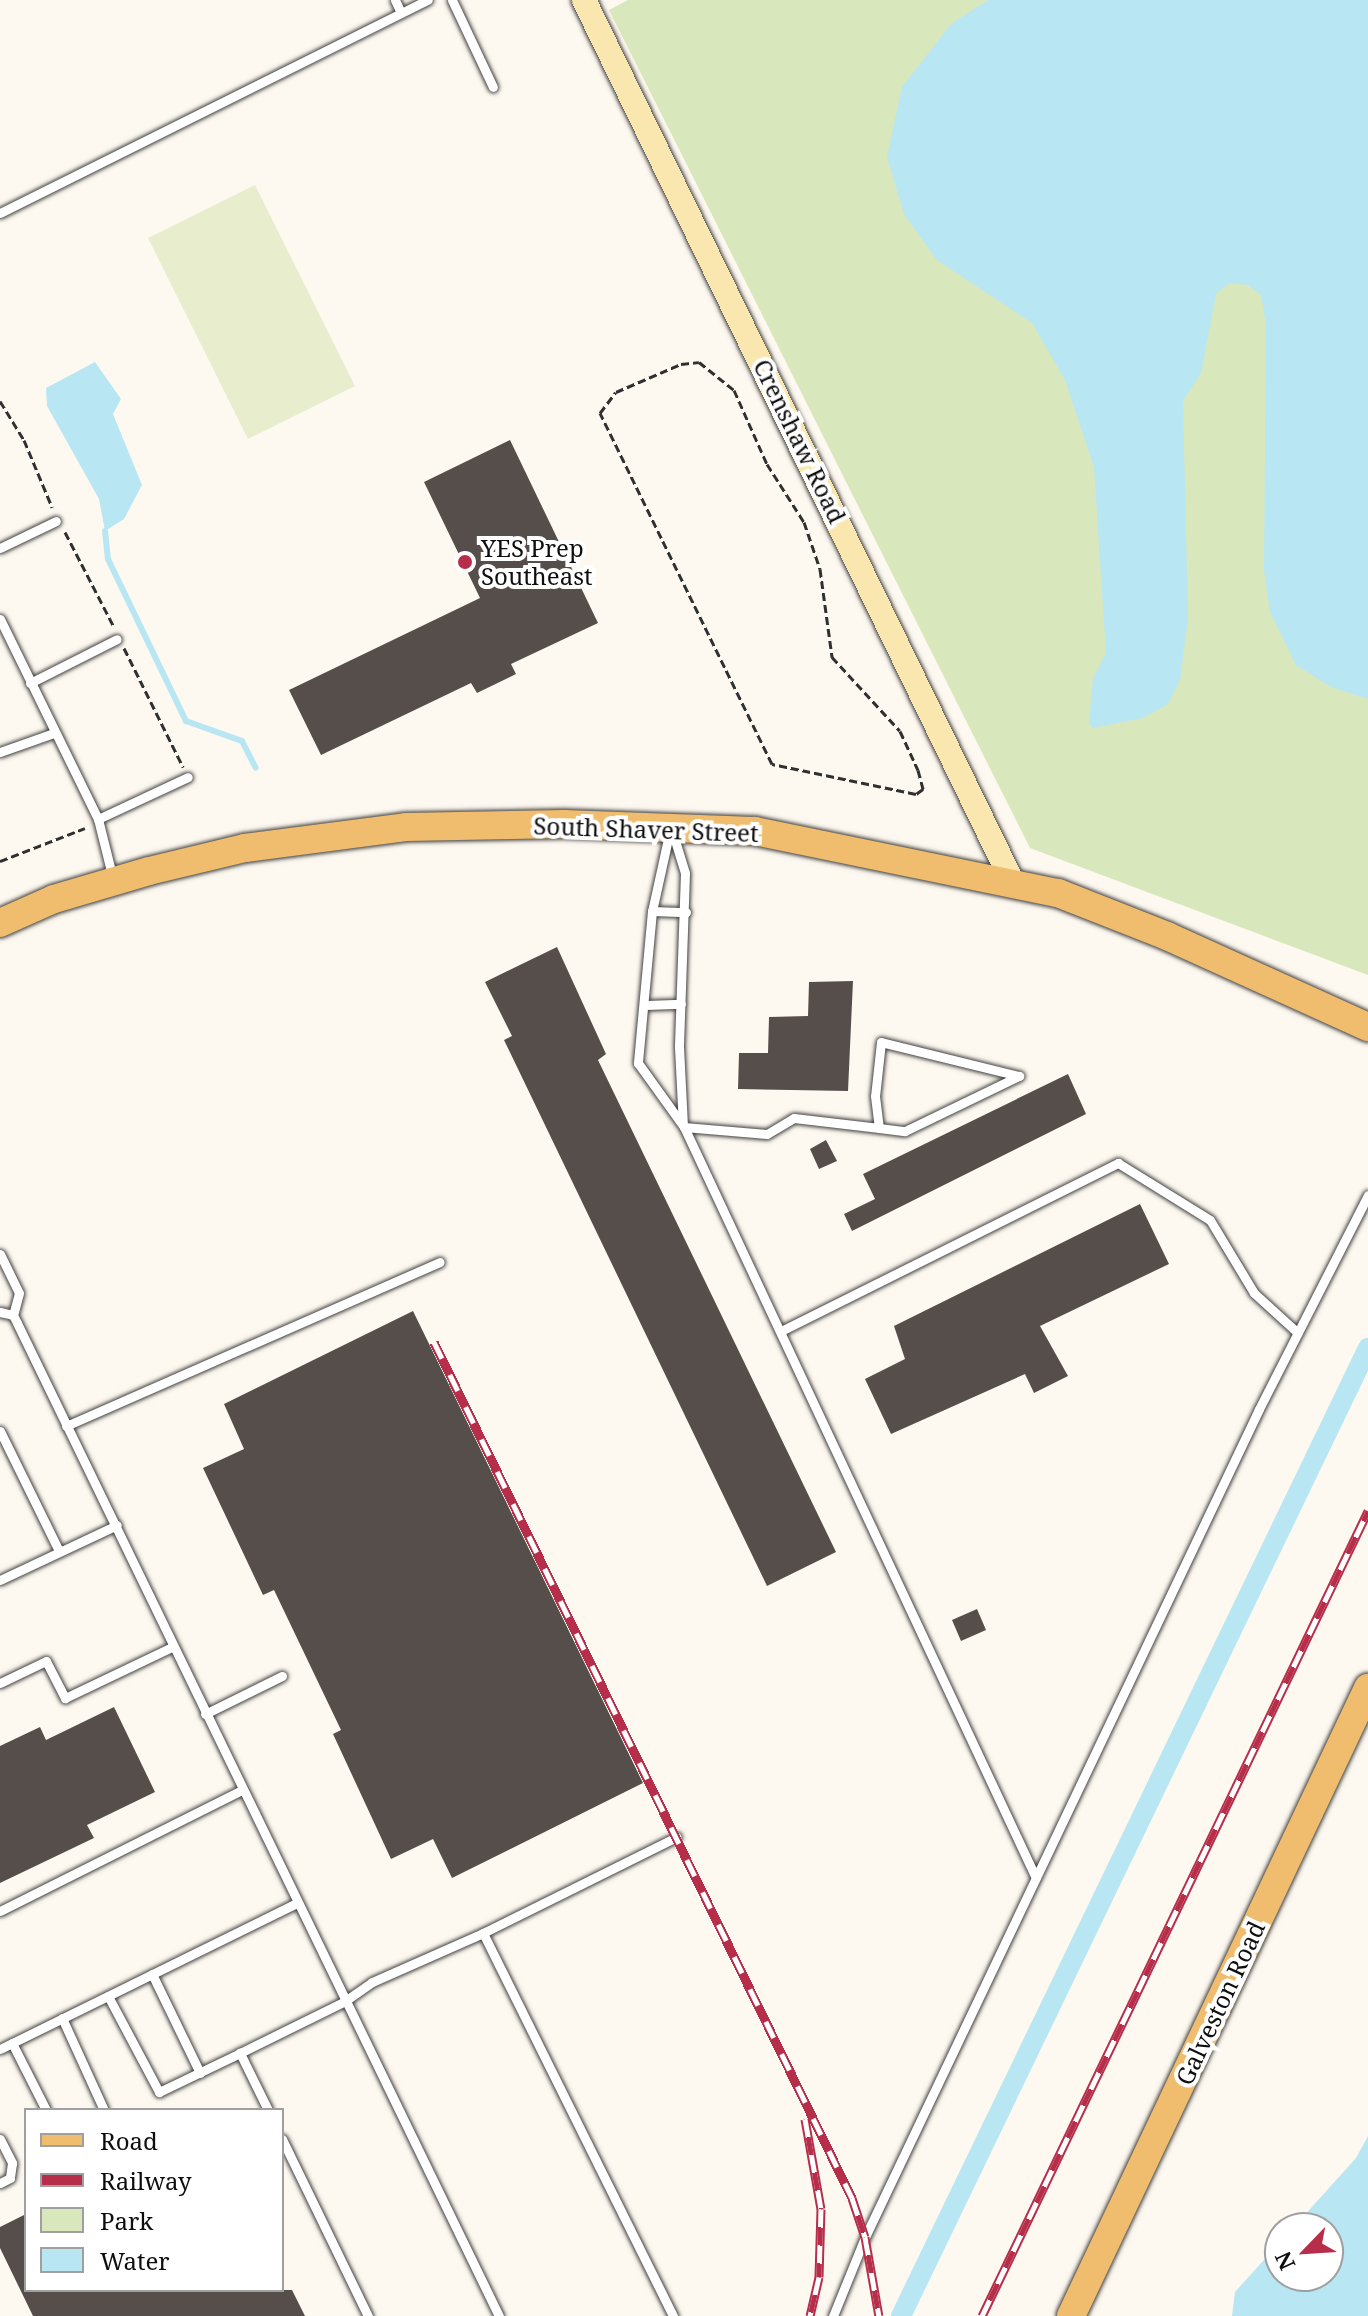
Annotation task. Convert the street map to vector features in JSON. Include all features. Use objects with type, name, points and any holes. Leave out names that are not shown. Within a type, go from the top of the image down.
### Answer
[{"type":"main road","name":"Crenshaw Road","points":[[584,0],[1013,883]]},
{"type":"main road","name":"South Shaver Street","points":[[0,923],[114,881],[245,848],[406,827],[671,826],[755,831],[1058,893],[1167,936],[1368,1027]]},
{"type":"main road","name":"Galveston Road","points":[[1071,2316],[1368,1688]]},
{"type":"lane","points":[[395,0],[401,13]]},
{"type":"lane","points":[[0,213],[428,0]]},
{"type":"lane","points":[[452,0],[493,87]]},
{"type":"lane","points":[[0,548],[56,521]]},
{"type":"lane","points":[[0,619],[98,819],[114,881]]},
{"type":"lane","points":[[30,683],[117,639]]},
{"type":"lane","points":[[0,752],[54,733]]},
{"type":"lane","points":[[98,819],[188,777]]},
{"type":"lane","points":[[671,826],[652,911],[646,1005],[638,1063],[684,1127],[1036,1878]]},
{"type":"lane","points":[[671,826],[685,873],[679,1047],[684,1127]]},
{"type":"lane","points":[[652,911],[686,912]]},
{"type":"lane","points":[[646,1005],[681,1004]]},
{"type":"lane","points":[[684,1127],[767,1134],[794,1118],[879,1128],[905,1131],[1019,1076],[881,1042],[875,1096],[879,1128]]},
{"type":"lane","points":[[781,1331],[1118,1163],[1210,1220],[1254,1293],[1298,1333]]},
{"type":"lane","points":[[833,2316],[1036,1878],[1298,1333],[1368,1195]]},
{"type":"lane","points":[[0,1254],[19,1293],[13,1315],[499,2316]]},
{"type":"lane","points":[[66,1426],[440,1262]]},
{"type":"lane","points":[[0,1312],[13,1315]]},
{"type":"lane","points":[[0,1431],[59,1551]]},
{"type":"lane","points":[[0,1580],[117,1525]]},
{"type":"lane","points":[[0,1683],[46,1661],[65,1698],[172,1647]]},
{"type":"lane","points":[[205,1714],[282,1676]]},
{"type":"lane","points":[[0,1911],[242,1790]]},
{"type":"lane","points":[[108,1996],[153,2089],[159,2092],[345,2001],[372,1982],[483,1933],[676,1837]]},
{"type":"lane","points":[[0,2049],[297,1903]]},
{"type":"lane","points":[[483,1933],[673,2316]]},
{"type":"lane","points":[[152,1974],[200,2073]]},
{"type":"lane","points":[[62,2018],[103,2108]]},
{"type":"lane","points":[[12,2043],[45,2108]]},
{"type":"lane","points":[[240,2053],[267,2108]]},
{"type":"lane","points":[[0,2139],[12,2163],[10,2178],[0,2183]]},
{"type":"lane","points":[[284,2143],[368,2316]]},
{"type":"path","points":[[699,362],[717,371],[748,413],[767,464],[804,522],[820,569],[832,657],[872,707],[900,731],[923,789],[916,794],[772,764],[600,413],[616,392],[681,364],[699,362]]},
{"type":"path","points":[[0,401],[24,440],[56,521],[73,542],[117,639],[188,777]]},
{"type":"path","points":[[0,861],[69,838],[98,819]]},
{"type":"green space","points":[[628,0],[1368,0],[1368,975],[1030,848],[609,10]]},
{"type":"green space","points":[[255,185],[355,386],[248,439],[148,238]]},
{"type":"water","points":[[988,0],[1368,0],[1368,699],[1331,687],[1296,665],[1270,612],[1264,570],[1266,324],[1261,295],[1248,285],[1229,283],[1216,294],[1201,373],[1183,401],[1188,618],[1180,680],[1168,704],[1143,718],[1092,728],[1089,723],[1093,678],[1106,653],[1094,467],[1065,380],[1032,323],[937,260],[904,214],[887,157],[902,87],[951,24]]},
{"type":"water","points":[[95,362],[121,399],[113,414],[142,485],[124,519],[105,531],[99,499],[47,406],[46,388]]},
{"type":"water","points":[[1368,2136],[1368,2316],[1232,2316],[1235,2292],[1264,2260],[1264,2292],[1344,2292],[1344,2212],[1307,2212],[1356,2158]]},
{"type":"building","points":[[510,440],[598,623],[511,664],[516,674],[477,693],[471,683],[321,755],[289,690],[480,598],[424,482]]},
{"type":"building","points":[[557,947],[606,1054],[598,1060],[836,1552],[767,1586],[504,1040],[512,1036],[485,982]]},
{"type":"building","points":[[853,981],[848,1091],[738,1089],[739,1053],[768,1053],[769,1017],[808,1016],[809,982]]},
{"type":"building","points":[[1068,1074],[1086,1114],[852,1231],[844,1214],[875,1199],[863,1174]]},
{"type":"building","points":[[826,1140],[837,1161],[819,1169],[810,1149]]},
{"type":"building","points":[[1140,1204],[1169,1264],[1040,1326],[1068,1376],[1034,1393],[1025,1374],[891,1434],[865,1379],[905,1359],[894,1326]]},
{"type":"building","points":[[413,1311],[643,1783],[452,1878],[433,1839],[391,1859],[333,1734],[341,1730],[274,1590],[263,1595],[203,1468],[244,1449],[224,1404]]},
{"type":"building","points":[[977,1609],[986,1630],[961,1641],[952,1620]]},
{"type":"building","points":[[114,1707],[155,1792],[87,1825],[94,1838],[0,1883],[0,1746],[40,1727],[46,1740]]},
{"type":"building","points":[[24,2215],[24,2292],[292,2290],[305,2316],[33,2316],[0,2248],[0,2227]]},
{"type":"waterway","points":[[105,531],[108,559],[186,721],[242,741],[256,768]]},
{"type":"waterway","points":[[901,2316],[1368,1348]]},
{"type":"railway","points":[[434,1342],[852,2198],[865,2237],[879,2316]]},
{"type":"railway","points":[[982,2316],[1368,1511]]},
{"type":"railway","points":[[805,2119],[821,2209],[819,2277],[810,2316]]},
{"type":"place","name":"YES Prep Southeast","points":[[465,562]]}]
